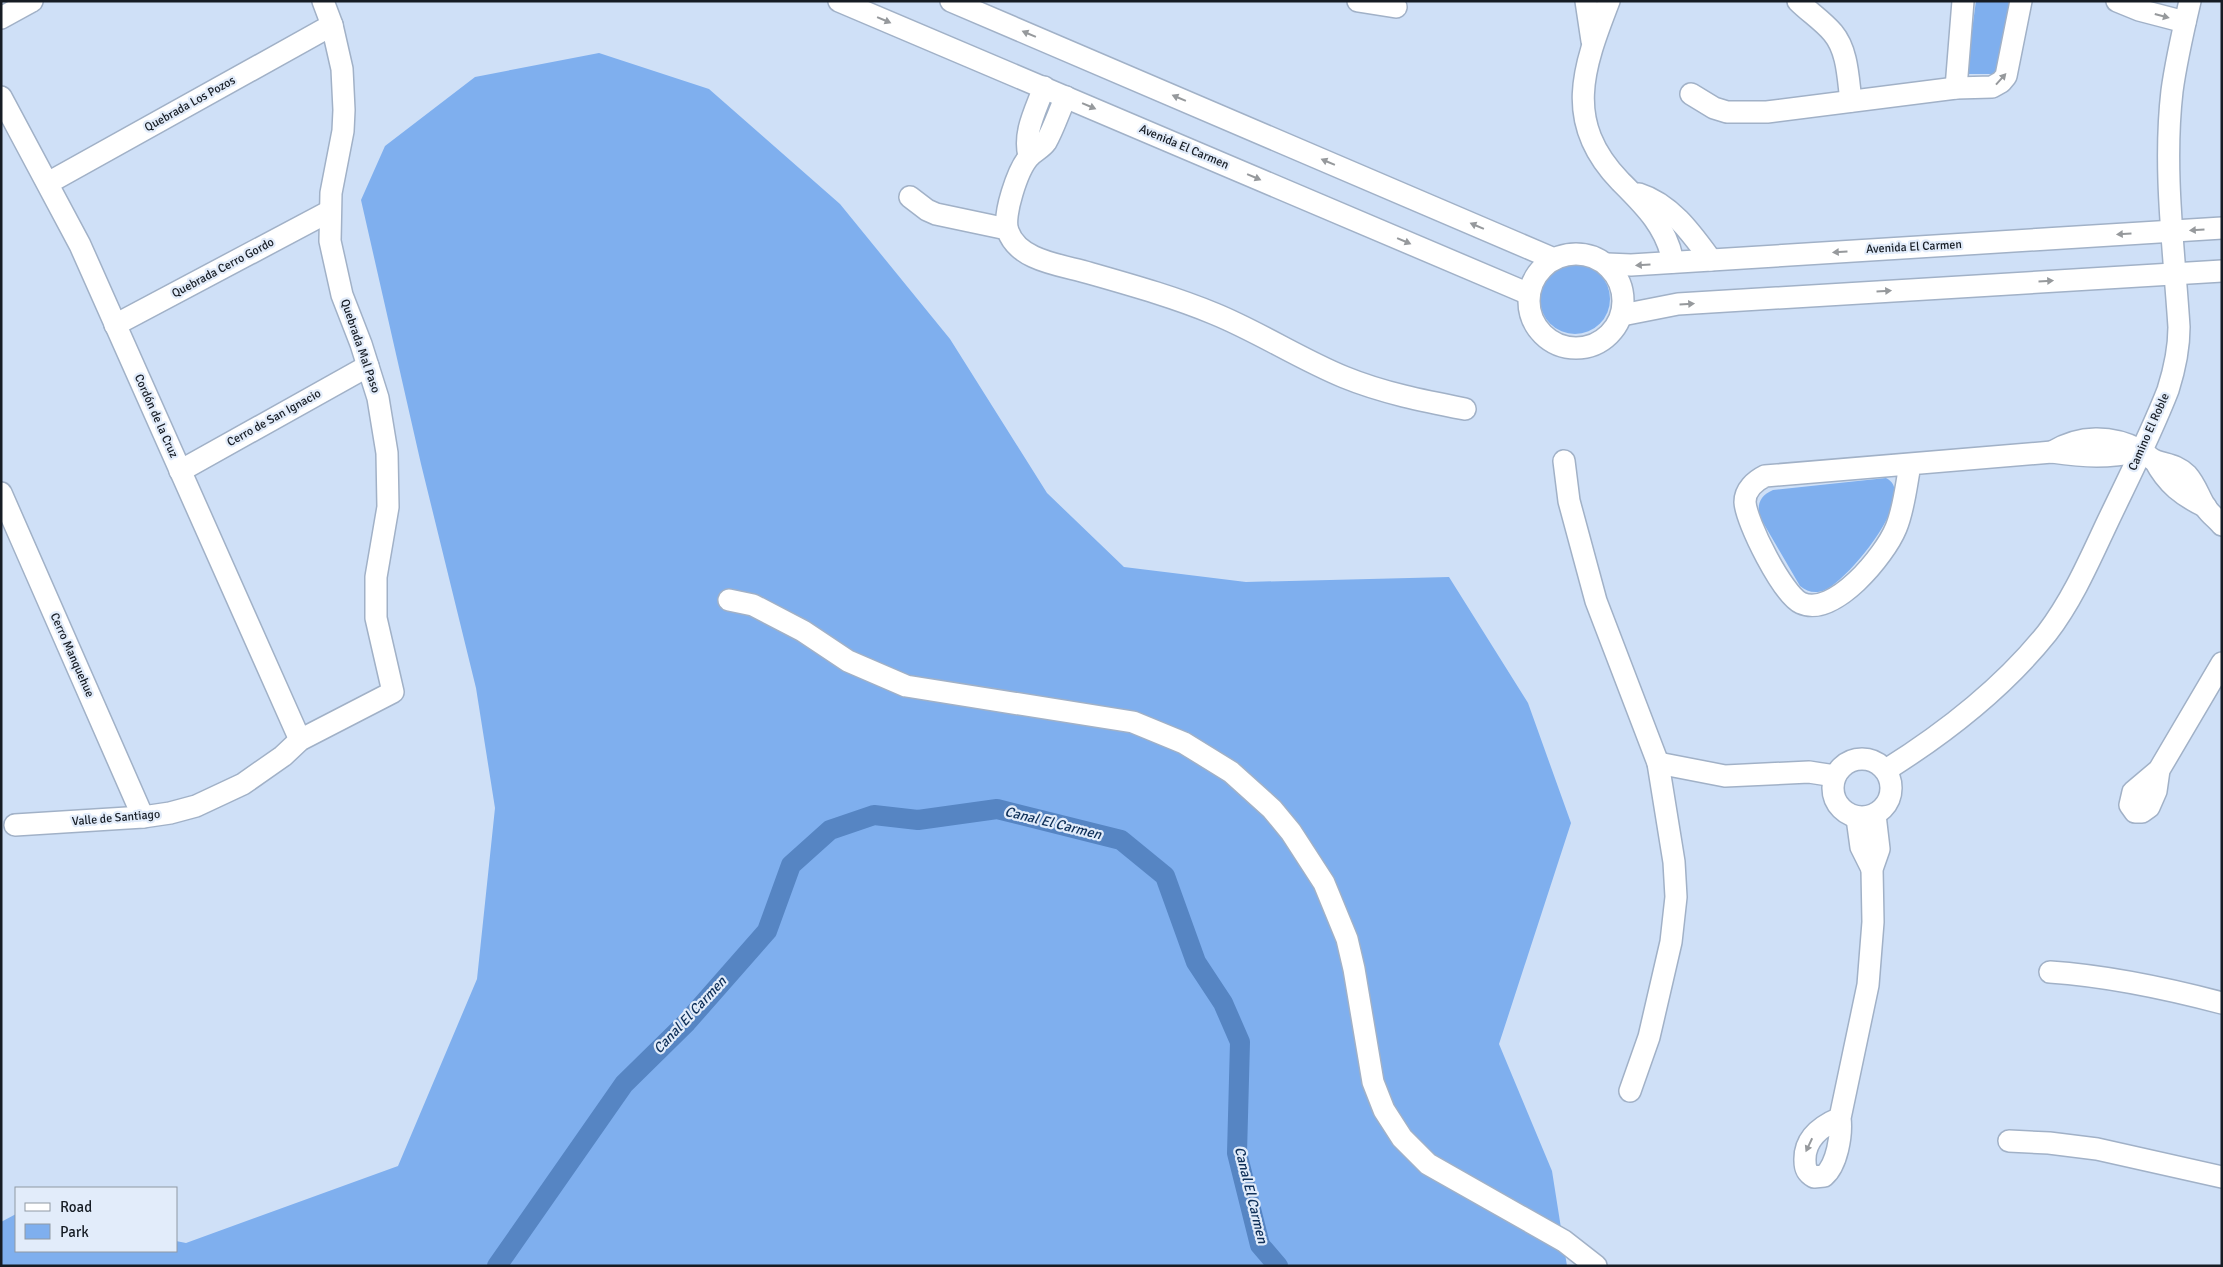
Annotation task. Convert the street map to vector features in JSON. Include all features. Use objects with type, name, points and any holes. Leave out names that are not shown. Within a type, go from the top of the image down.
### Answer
[{"type":"street","points":[[1,18],[32,1]]},
{"type":"street","name":"Quebrada Mal Paso","points":[[323,1],[332,25],[342,69],[344,110],[343,131],[336,162],[330,211],[330,241],[342,295],[378,398],[388,453],[388,507],[376,577],[376,618],[393,692]]},
{"type":"street","name":"Avenida El Carmen","points":[[839,1],[1529,294]]},
{"type":"street","points":[[951,1],[1554,259]]},
{"type":"street","points":[[1358,1],[1396,7]]},
{"type":"street","points":[[1586,1],[1592,44]]},
{"type":"street","points":[[1609,1],[1592,44],[1583,84],[1582,98],[1588,126],[1603,159],[1621,182],[1645,206],[1665,236],[1670,245],[1672,262]]},
{"type":"street","points":[[1798,1],[1828,28],[1840,42],[1846,64],[1851,101]]},
{"type":"street","points":[[1956,88],[1963,1]]},
{"type":"street","points":[[1691,94],[1714,108],[1740,113],[1794,110],[1956,88],[1992,87],[2001,82],[2006,76],[2021,1]]},
{"type":"street","points":[[2117,1],[2139,10],[2185,22]]},
{"type":"street","name":"Camino El Roble","points":[[1886,770],[1908,756],[1978,703],[2009,676],[2048,632],[2080,579],[2148,456],[2159,413],[2176,368],[2179,348],[2169,169],[2170,134],[2172,92],[2190,1]]},
{"type":"street","name":"Quebrada Los Pozos","points":[[48,183],[332,25]]},
{"type":"street","points":[[1029,156],[1026,143],[1027,134],[1044,87]]},
{"type":"street","name":"Cordón de la Cruz","points":[[1,97],[80,246],[300,740]]},
{"type":"street","points":[[1066,97],[1047,140],[1029,156],[1011,198],[1006,216],[1007,229],[1013,242],[1020,248],[1038,258],[1118,280],[1215,314],[1345,378],[1386,391],[1465,409]]},
{"type":"street","points":[[1632,191],[1656,201],[1666,208],[1697,241],[1711,260]]},
{"type":"street","points":[[910,197],[927,210],[936,214],[1007,229]]},
{"type":"street","name":"Quebrada Cerro Gordo","points":[[115,325],[330,211]]},
{"type":"street","name":"Avenida El Carmen","points":[[1607,264],[1632,266],[2222,228]]},
{"type":"street","points":[[1569,254],[1585,254],[1607,264],[1617,276],[1623,291],[1622,315],[1613,331],[1600,342],[1583,348],[1566,347],[1550,340],[1537,328],[1530,312],[1529,294],[1537,274],[1554,259],[1569,254]]},
{"type":"street","points":[[1622,315],[1678,304],[2041,281],[2222,272]]},
{"type":"street","name":"Cerro de San Ignacio","points":[[180,470],[368,366]]},
{"type":"street","points":[[1910,465],[1896,528],[1878,557],[1847,590],[1828,602],[1813,606],[1794,599],[1775,572],[1748,512],[1746,495],[1753,484],[1758,479],[1772,475],[2052,452],[2070,442],[2094,438],[2122,443],[2148,456],[2168,482],[2188,499],[2206,507],[2222,525]]},
{"type":"street","points":[[1564,461],[1569,501],[1596,601],[1658,763],[1674,862],[1676,896],[1667,962],[1649,1037],[1630,1091]]},
{"type":"street","name":"Cerro Manquehue","points":[[1,493],[142,818]]},
{"type":"street","points":[[729,600],[753,605],[803,631],[848,661],[906,686],[1133,722],[1184,743],[1231,772],[1265,802],[1291,832],[1324,883],[1346,940],[1354,969],[1373,1082],[1384,1110],[1402,1138],[1428,1164],[1564,1241],[1596,1266]]},
{"type":"street","points":[[2159,770],[2219,675]]},
{"type":"street","name":"Valle de Santiago","points":[[16,825],[142,818],[170,813],[222,795],[264,771],[300,740],[393,692]]},
{"type":"street","points":[[1863,759],[1872,760],[1886,770],[1890,778],[1891,795],[1882,811],[1866,816],[1841,810],[1836,802],[1833,785],[1835,776],[1846,764],[1863,759]]},
{"type":"street","points":[[1658,763],[1725,776],[1809,772],[1835,776]]},
{"type":"street","points":[[1840,1118],[1868,985],[1872,930],[1872,869],[1861,847],[1866,816]]},
{"type":"street","points":[[2050,972],[2110,978],[2149,985],[2222,1003]]},
{"type":"street","points":[[2009,1141],[2049,1143],[2097,1149],[2221,1176]]},
{"type":"green space","points":[[1976,1],[2013,1],[1999,74],[1966,74]]},
{"type":"green space","points":[[599,53],[709,89],[840,204],[950,339],[1047,493],[1124,567],[1246,582],[1449,577],[1528,703],[1571,823],[1499,1044],[1552,1171],[1567,1266],[1,1266],[1,1222],[15,1215],[15,1252],[178,1252],[178,1241],[186,1243],[398,1166],[477,979],[495,808],[476,688],[421,464],[361,200],[385,146],[475,77]]},
{"type":"green space","points":[[1575,264],[1588,267],[1600,274],[1607,286],[1610,299],[1607,312],[1600,324],[1588,331],[1575,334],[1562,331],[1550,324],[1543,312],[1540,299],[1543,286],[1550,274],[1562,267]]},
{"type":"green space","points":[[1886,478],[1894,487],[1894,501],[1887,518],[1863,555],[1849,571],[1825,590],[1812,592],[1800,586],[1761,519],[1759,506],[1762,498],[1773,490]]},
{"type":"waterway","name":"Canal El Carmen","points":[[497,1266],[624,1084],[687,1022],[767,931],[791,865],[830,830],[874,815],[918,820],[997,809],[1121,840],[1165,876],[1196,962],[1223,1003],[1240,1042],[1237,1153],[1260,1245],[1278,1266]]}]
